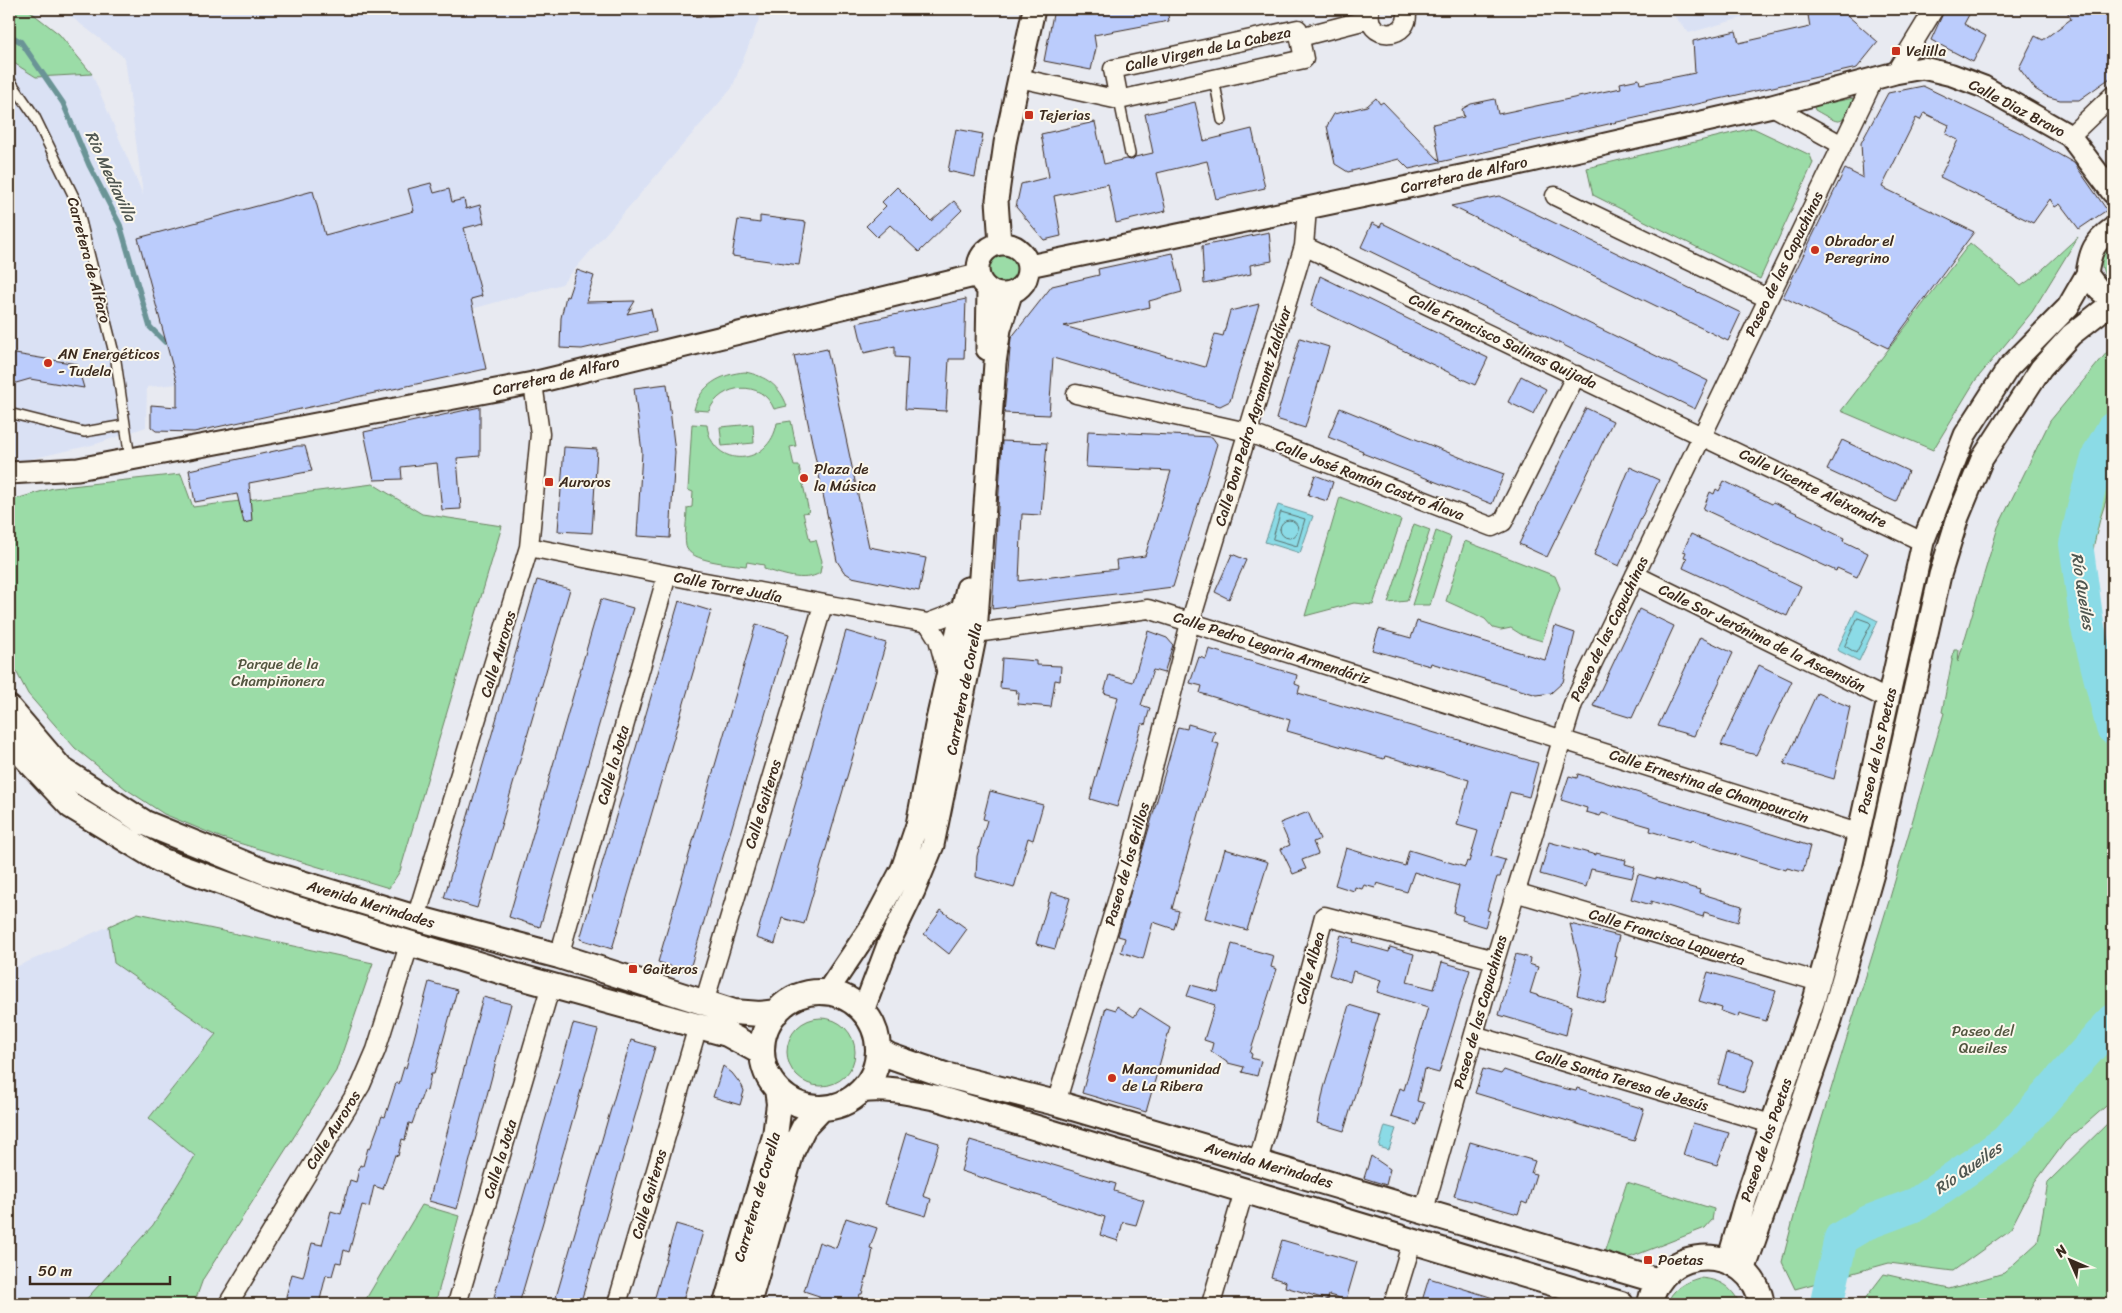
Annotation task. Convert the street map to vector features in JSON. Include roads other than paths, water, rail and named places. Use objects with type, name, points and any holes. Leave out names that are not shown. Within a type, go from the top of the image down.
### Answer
[{"type":"main road","name":"Avenida Merindades","points":[[9,708],[61,769],[145,823],[266,872],[416,918],[559,956],[734,1012],[760,1014],[776,1012]]},
{"type":"main road","name":"Avenida Merindades","points":[[9,740],[71,806],[160,860],[284,905],[551,985],[727,1034],[762,1053]]},
{"type":"main road","points":[[828,992],[847,998],[863,1010],[874,1029],[878,1049],[877,1064],[863,1090],[844,1103],[822,1108],[798,1104],[777,1089],[770,1078],[762,1053],[766,1031],[776,1012],[791,1000],[809,993],[828,992]]},
{"type":"main road","name":"Avenida Merindades","points":[[878,1049],[890,1056],[945,1075],[1056,1103],[1424,1210],[1659,1281]]},
{"type":"main road","name":"Avenida Merindades","points":[[863,1090],[876,1088],[937,1098],[1621,1304]]},
{"type":"main road","name":"Carretera de Corella","points":[[726,1304],[775,1136],[779,1104],[777,1089]]},
{"type":"main road","name":"Carretera de Corella","points":[[748,1304],[792,1151],[804,1127],[822,1108]]},
{"type":"main road","points":[[1650,1304],[1659,1281],[1672,1268],[1690,1259],[1709,1257],[1736,1266],[1754,1283],[1762,1304]]},
{"type":"street","points":[[1000,244],[997,200],[1005,143],[1034,9]]},
{"type":"street","points":[[1370,14],[1376,30],[1388,34],[1394,33],[1404,25],[1407,19],[1406,9]]},
{"type":"street","points":[[1895,73],[1934,9]]},
{"type":"street","name":"Calle Virgen de La Cabeza","points":[[1300,37],[1370,14]]},
{"type":"street","name":"Calle Virgen de La Cabeza","points":[[1019,78],[1119,100],[1304,59],[1298,29],[1113,69],[1119,100]]},
{"type":"street","name":"Calle Diaz Bravo","points":[[1895,73],[1923,68],[1952,74],[1984,88],[2070,136],[2113,193]]},
{"type":"street","name":"Carretera de Alfaro","points":[[1029,266],[1509,166],[1772,106],[1895,73]]},
{"type":"street","name":"Paseo de las Capuchinas","points":[[1424,1210],[1515,892],[1573,704],[1874,79]]},
{"type":"street","points":[[2070,136],[2113,95]]},
{"type":"street","points":[[1772,106],[1842,145]]},
{"type":"street","points":[[1556,196],[1767,298]]},
{"type":"street","name":"Calle Don Pedro Agramont Zaldívar","points":[[1190,622],[1304,246],[1306,208]]},
{"type":"street","name":"Paseo de los Poetas","points":[[1736,1266],[1746,1198],[1819,982],[1851,867],[1924,542],[1965,435],[2008,368],[2068,307],[2087,274],[2090,255],[2100,238],[2113,228]]},
{"type":"street","points":[[1000,244],[1016,246],[1025,254],[1029,266],[1027,281],[1016,292],[1011,294],[991,292],[983,282],[979,259],[989,247],[1000,244]]},
{"type":"street","name":"Calle Francisco Salinas Quijada","points":[[1304,246],[1702,435]]},
{"type":"street","name":"Paseo de los Poetas","points":[[1736,1266],[1834,1010],[1874,870],[1940,575],[1958,517],[1982,459],[2041,368],[2070,335],[2113,301],[2099,290],[2087,274]]},
{"type":"street","name":"Carretera de Alfaro","points":[[9,473],[78,469],[533,383],[983,282]]},
{"type":"street","name":"Carretera de Corella","points":[[828,992],[874,922],[902,869],[917,825],[937,720],[965,605],[972,556],[978,491],[980,428],[987,363],[983,282]]},
{"type":"street","name":"Carretera de Corella","points":[[863,1010],[888,945],[933,846],[976,633],[995,363],[1000,329],[1011,294]]},
{"type":"street","name":"Calle José Ramón Castro Álava","points":[[1076,394],[1247,432],[1492,527],[1503,522],[1576,376]]},
{"type":"street","name":"Calle Auroros","points":[[416,918],[529,547],[540,434],[533,383]]},
{"type":"street","name":"Calle Vicente Aleixandre","points":[[1702,435],[1924,542]]},
{"type":"street","name":"Calle Torre Judía","points":[[529,547],[823,605],[928,623]]},
{"type":"street","name":"Calle la Jota","points":[[559,956],[667,575]]},
{"type":"street","name":"Calle Sor Jerónima de la Ascensión","points":[[1635,575],[1889,700]]},
{"type":"street","name":"Calle Gaiteros","points":[[704,1003],[823,605]]},
{"type":"street","points":[[948,677],[938,639],[928,623],[965,605]]},
{"type":"street","name":"Calle Pedro Legaria Armendáriz","points":[[976,633],[1148,609],[1561,739]]},
{"type":"street","name":"Paseo de los Grillos","points":[[1056,1103],[1128,865],[1190,622]]},
{"type":"street","name":"Calle Ernestina de Champourcin","points":[[1561,739],[1858,833]]},
{"type":"street","name":"Calle Francisca Lapuerta","points":[[1515,892],[1819,982]]},
{"type":"street","name":"Calle Albea","points":[[1258,1162],[1324,916],[1495,960]]},
{"type":"street","name":"Calle Auroros","points":[[228,1304],[361,1085],[376,1050],[410,942]]},
{"type":"street","name":"Calle la Jota","points":[[457,1304],[551,985]]},
{"type":"street","name":"Calle Gaiteros","points":[[617,1304],[698,1026]]},
{"type":"street","name":"Calle Santa Teresa de Jesús","points":[[1474,1035],[1771,1124]]},
{"type":"street","points":[[1211,1304],[1244,1191]]},
{"type":"street","points":[[1393,1304],[1412,1242]]},
{"type":"lane","points":[[696,11],[745,9]]},
{"type":"lane","name":"Carretera de Alfaro","points":[[9,79],[34,115],[76,201],[116,362],[130,459]]},
{"type":"lane","points":[[1214,79],[1222,120]]},
{"type":"lane","points":[[1119,100],[1130,154]]},
{"type":"lane","points":[[9,413],[84,432],[125,425]]},
{"type":"water","points":[[1278,505],[1313,516],[1300,553],[1265,542]]},
{"type":"water","points":[[1856,610],[1878,621],[1859,661],[1837,650]]},
{"type":"water","points":[[1385,1126],[1396,1129],[1389,1150],[1379,1147]]},
{"type":"waterway","name":"Rio Mediavilla","points":[[9,35],[21,42],[63,103],[89,165],[120,225],[150,327],[165,342]]},
{"type":"waterway","name":"Río Queiles","points":[[2113,429],[2100,452],[2087,495],[2076,544],[2087,624],[2113,728]]},
{"type":"waterway","name":"Río Queiles","points":[[1828,1297],[1841,1238],[1866,1223],[1917,1204],[2006,1142],[2113,1021]]},
{"type":"place","name":"Velilla","points":[[1896,51]]},
{"type":"place","name":"Tejerias","points":[[1029,115]]},
{"type":"place","name":"Obrador el Peregrino","points":[[1815,250]]},
{"type":"place","name":"AN Energéticos - Tudela","points":[[48,363]]},
{"type":"place","name":"Plaza de la Música","points":[[804,478]]},
{"type":"place","name":"Auroros","points":[[549,482]]},
{"type":"place","name":"Gaiteros","points":[[633,969]]},
{"type":"place","name":"Mancomunidad de La Ribera","points":[[1112,1078]]},
{"type":"place","name":"Poetas","points":[[1648,1260]]},
{"type":"park label","name":"Parque de la Champiñonera","points":[[278,672]]},
{"type":"park label","name":"Paseo del Queiles","points":[[1983,1040]]}]
